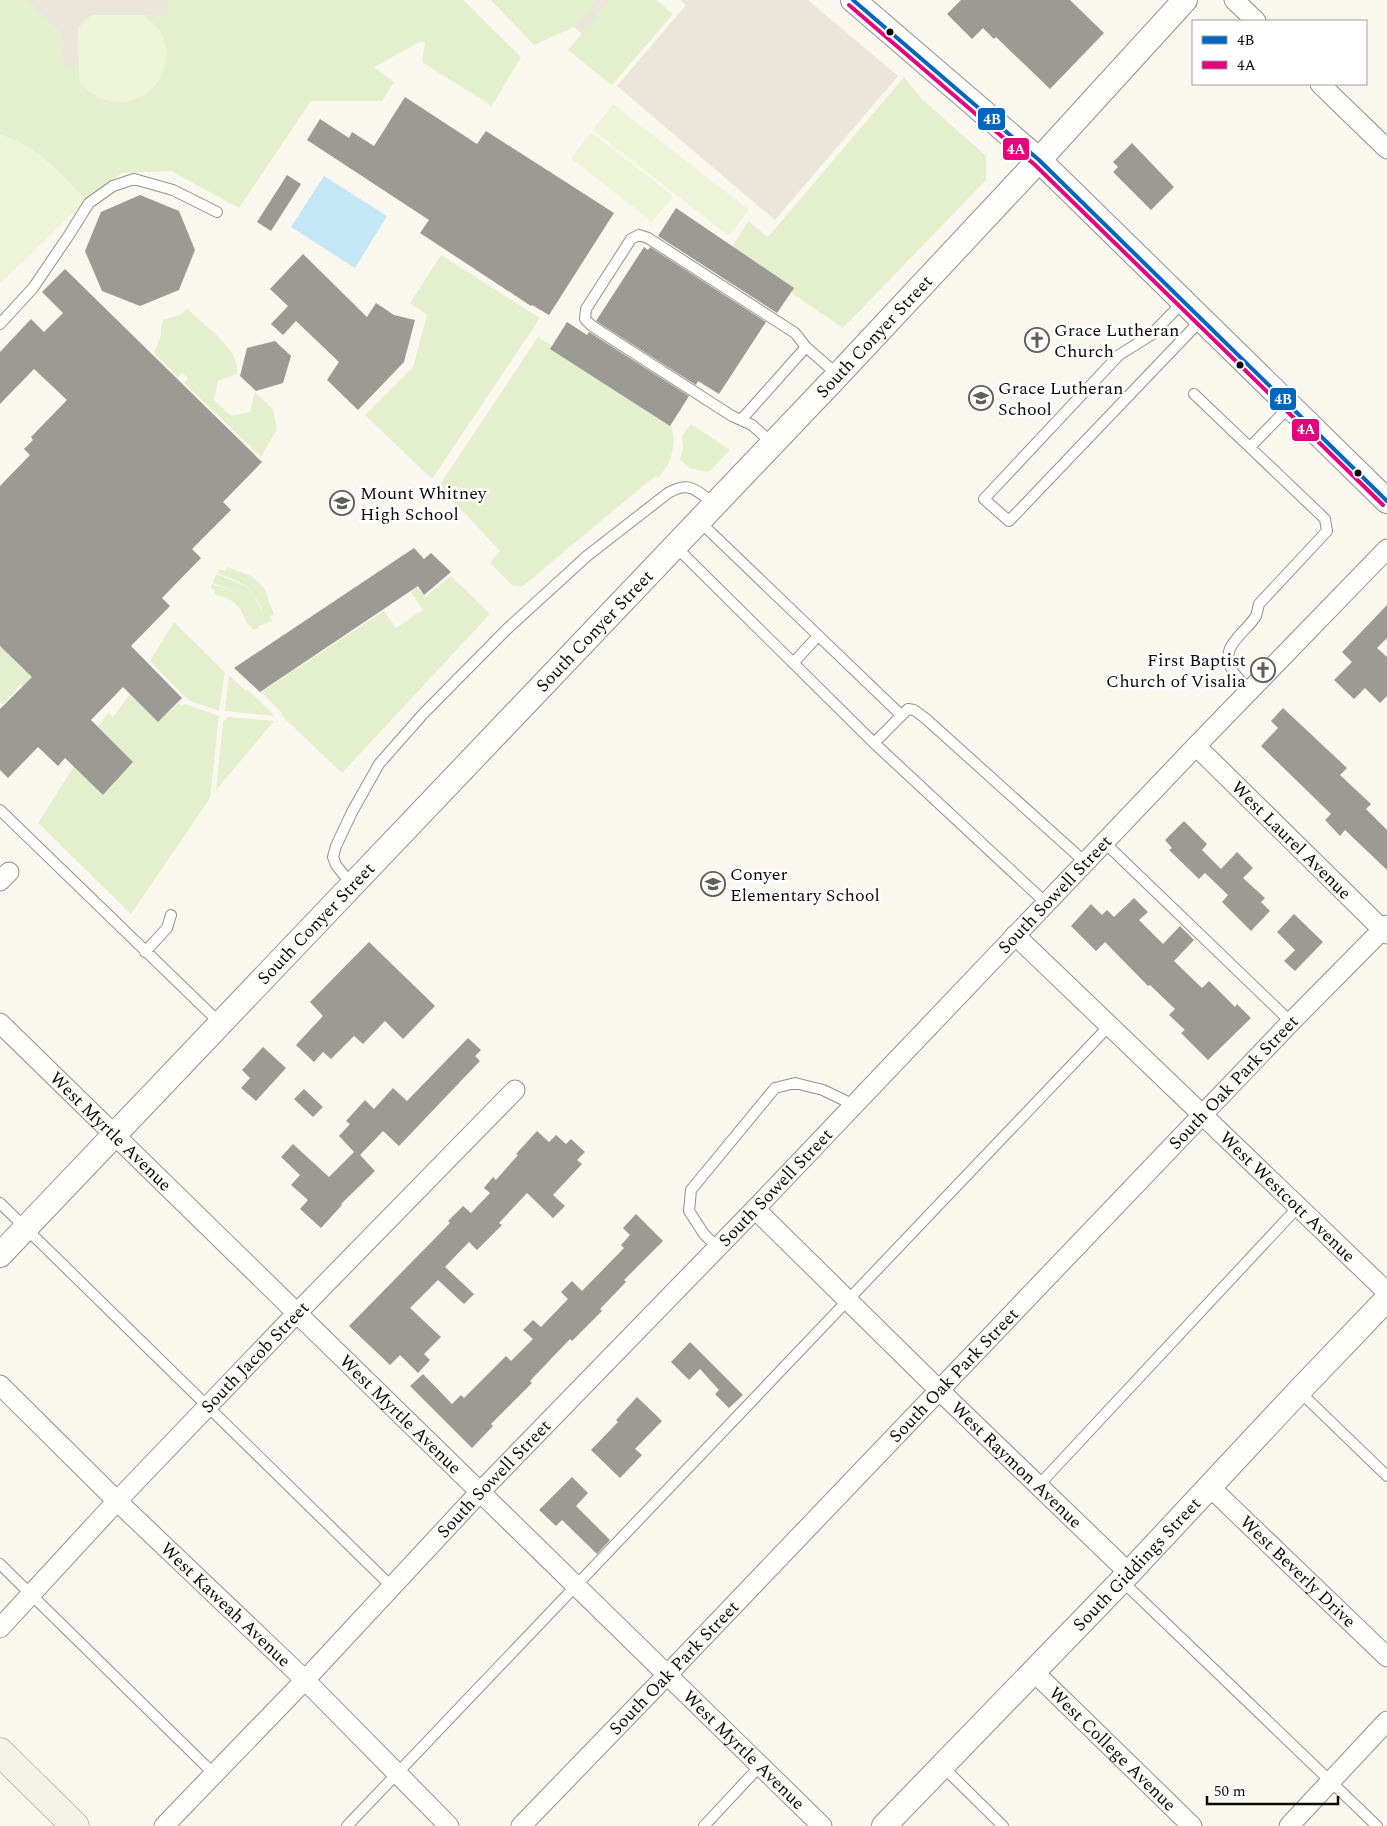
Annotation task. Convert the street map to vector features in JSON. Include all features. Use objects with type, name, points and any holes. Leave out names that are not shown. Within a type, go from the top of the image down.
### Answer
[{"type":"main road","points":[[0,1752],[75,1826]]},
{"type":"street","points":[[853,0],[1039,160],[1387,501]]},
{"type":"street","name":"South Conyer Street","points":[[0,1256],[838,375],[1039,160],[1185,0]]},
{"type":"street","points":[[1234,0],[1255,20]]},
{"type":"street","points":[[1321,85],[1387,149]]},
{"type":"street","name":"South Sowell Street","points":[[164,1826],[305,1680],[480,1493],[1387,549]]},
{"type":"street","name":"West Laurel Avenue","points":[[1196,746],[1386,929]]},
{"type":"street","name":"South Oak Park Street","points":[[521,1826],[1291,1022],[1386,929]]},
{"type":"street","name":"West Westcott Avenue","points":[[1015,935],[1387,1292]]},
{"type":"street","name":"West Myrtle Avenue","points":[[0,1023],[822,1826]]},
{"type":"street","name":"South Jacob Street","points":[[0,1628],[117,1501],[515,1090]]},
{"type":"street","name":"West Raymon Avenue","points":[[755,1208],[1038,1486],[1126,1577]]},
{"type":"street","name":"South Giddings Street","points":[[884,1826],[1126,1577],[1387,1299]]},
{"type":"street","name":"West Kaweah Avenue","points":[[0,1385],[117,1501],[305,1680],[449,1826]]},
{"type":"street","name":"West Beverly Drive","points":[[1210,1487],[1387,1657]]},
{"type":"street","name":"West College Avenue","points":[[1034,1672],[1192,1826]]},
{"type":"street","points":[[1289,1826],[1387,1721]]},
{"type":"lane","points":[[0,324],[33,288],[89,203],[113,186],[134,179],[173,190],[217,212]]},
{"type":"lane","points":[[772,443],[752,424],[732,416],[592,326],[586,319],[586,309],[631,239],[639,235],[648,238],[795,333],[806,347],[838,375]]},
{"type":"lane","points":[[1184,302],[1151,336],[1119,354],[984,499],[1009,521],[1202,319]]},
{"type":"lane","points":[[741,420],[806,347]]},
{"type":"lane","points":[[1194,394],[1325,519],[1327,531],[1259,604],[1256,616],[1235,638],[1230,648],[1229,660],[1233,672],[1250,691]]},
{"type":"lane","points":[[1250,447],[1290,406]]},
{"type":"lane","points":[[352,885],[336,865],[334,857],[336,846],[352,812],[379,764],[422,714],[507,629],[587,556],[678,487],[685,486],[694,489],[706,512],[818,636],[901,715]]},
{"type":"lane","points":[[674,546],[874,743],[1046,903]]},
{"type":"lane","points":[[793,663],[818,636]]},
{"type":"lane","points":[[874,743],[908,709],[914,710],[1085,862]]},
{"type":"lane","points":[[0,810],[221,1024]]},
{"type":"lane","points":[[1104,842],[1291,1022]]},
{"type":"lane","points":[[145,952],[167,928],[171,915]]},
{"type":"lane","points":[[347,1826],[1109,1026]]},
{"type":"lane","points":[[717,1247],[704,1234],[689,1211],[691,1190],[775,1088],[796,1083],[823,1090],[854,1105]]},
{"type":"lane","points":[[0,1203],[392,1587]]},
{"type":"lane","points":[[1038,1486],[1298,1207]]},
{"type":"lane","points":[[1299,1391],[1387,1476]]},
{"type":"lane","points":[[0,1564],[214,1774]]},
{"type":"lane","points":[[1126,1577],[1377,1826]]},
{"type":"lane","points":[[704,1826],[760,1766]]},
{"type":"lane","points":[[942,1766],[1004,1826]]},
{"type":"green space","points":[[0,0],[26,0],[61,34],[63,65],[79,65],[80,83],[99,98],[109,100],[162,34],[144,15],[168,15],[168,0],[463,0],[521,57],[492,106],[422,62],[425,43],[421,41],[374,67],[394,82],[382,101],[311,101],[239,208],[171,171],[122,173],[86,200],[47,161],[25,145],[0,135]]},
{"type":"green space","points":[[491,0],[597,0],[574,27],[534,45]]},
{"type":"green space","points":[[610,0],[657,0],[673,14],[612,85],[568,50]]},
{"type":"green space","points":[[91,15],[144,15],[161,32],[166,51],[165,65],[160,78],[152,89],[141,97],[127,102],[113,102],[95,96],[80,83],[78,28]]},
{"type":"green space","points":[[904,77],[922,99],[986,156],[986,180],[843,328],[730,251],[748,221],[768,237]]},
{"type":"green space","points":[[613,104],[749,210],[729,236],[593,130]]},
{"type":"green space","points":[[591,132],[673,196],[652,222],[571,158]]},
{"type":"green space","points":[[0,135],[25,145],[47,161],[86,200],[0,284]]},
{"type":"green space","points":[[441,255],[540,318],[432,479],[365,415],[413,367],[427,315],[410,303]]},
{"type":"green space","points":[[188,309],[220,338],[233,355],[237,364],[237,374],[218,381],[214,400],[231,416],[250,412],[255,392],[273,409],[277,429],[261,457],[184,383],[188,378],[182,373],[178,377],[154,353],[161,335],[163,320],[180,315]]},
{"type":"green space","points":[[538,337],[671,425],[673,447],[670,460],[658,478],[655,476],[522,587],[512,585],[490,563],[500,551],[439,486]]},
{"type":"green space","points":[[691,424],[730,450],[707,472],[690,468],[680,460],[683,448],[682,436]]},
{"type":"green space","points":[[227,567],[251,576],[264,588],[274,614],[270,616],[272,621],[253,630],[236,604],[214,594],[215,590],[211,588],[212,584],[239,593],[213,583],[216,574],[246,586],[218,573],[219,569],[225,571]]},
{"type":"green space","points":[[451,576],[490,614],[342,773],[282,716],[283,714],[261,692],[384,611],[396,628],[423,610],[411,592],[417,587],[425,597]]},
{"type":"green space","points":[[174,622],[225,672],[219,711],[188,700],[150,661]]},
{"type":"green space","points":[[0,645],[90,732],[82,744],[21,684],[3,704],[0,701]]},
{"type":"green space","points":[[229,675],[246,691],[248,690],[275,716],[225,711]]},
{"type":"green space","points":[[130,694],[158,722],[179,703],[182,706],[185,704],[219,716],[210,798],[131,914],[38,823],[74,766],[103,795],[116,782],[89,755],[120,776],[133,763],[98,727],[108,713],[113,717]]},
{"type":"green space","points":[[228,717],[274,721],[216,790],[223,722]]},
{"type":"shaded area","points":[[26,0],[168,0],[168,15],[91,15],[78,28],[79,65],[63,66],[61,34]]},
{"type":"shaded area","points":[[597,0],[610,0],[582,34],[574,27]]},
{"type":"shaded area","points":[[681,0],[808,0],[898,76],[775,220],[617,86],[686,5]]},
{"type":"water","points":[[324,176],[387,216],[355,268],[291,227]]},
{"type":"building","points":[[961,0],[1070,0],[1104,33],[1050,89],[996,37],[994,39],[983,28],[972,39],[947,14]]},
{"type":"building","points":[[405,97],[477,144],[486,131],[614,213],[549,315],[531,306],[420,233],[429,220],[307,140],[320,119],[349,138],[352,132],[374,146]]},
{"type":"building","points":[[1132,143],[1174,187],[1151,210],[1113,172],[1118,167],[1113,162]]},
{"type":"building","points":[[287,175],[301,184],[271,231],[257,222]]},
{"type":"building","points":[[140,195],[179,211],[195,250],[179,290],[140,306],[102,291],[85,251],[101,212]]},
{"type":"building","points":[[676,208],[794,288],[777,313],[658,236]]},
{"type":"building","points":[[644,247],[648,250],[650,247],[766,322],[719,394],[698,381],[696,385],[596,321]]},
{"type":"building","points":[[303,254],[367,317],[376,303],[394,315],[415,320],[404,362],[358,410],[327,380],[339,362],[296,321],[283,335],[271,324],[288,306],[270,289]]},
{"type":"building","points":[[65,269],[262,462],[223,502],[231,510],[192,549],[201,558],[162,598],[170,606],[131,646],[182,698],[158,722],[123,687],[91,720],[133,762],[103,795],[65,758],[58,766],[38,747],[8,778],[0,770],[0,709],[32,677],[0,646],[0,486],[30,455],[24,449],[33,440],[31,437],[67,400],[34,369],[0,404],[0,352],[31,319],[44,332],[63,313],[42,292]]},
{"type":"building","points":[[567,322],[587,335],[589,332],[689,396],[670,426],[550,349]]},
{"type":"building","points":[[275,341],[291,356],[283,383],[256,391],[240,376],[247,348]]},
{"type":"building","points":[[414,548],[424,559],[431,553],[451,572],[424,595],[418,586],[260,692],[234,668]]},
{"type":"building","points":[[1387,605],[1387,638],[1377,648],[1387,657],[1387,696],[1380,703],[1365,688],[1354,699],[1334,680],[1352,662],[1342,652]]},
{"type":"building","points":[[1283,708],[1347,768],[1340,775],[1371,804],[1366,809],[1387,830],[1387,870],[1345,830],[1340,836],[1325,820],[1331,814],[1261,746],[1278,728],[1271,721]]},
{"type":"building","points":[[1184,821],[1207,844],[1202,850],[1221,869],[1237,852],[1253,868],[1243,878],[1265,898],[1261,902],[1270,911],[1251,931],[1222,902],[1228,895],[1205,873],[1199,879],[1169,850],[1172,848],[1165,840]]},
{"type":"building","points":[[1134,898],[1148,912],[1139,920],[1163,944],[1180,926],[1194,940],[1174,961],[1202,988],[1209,981],[1235,1007],[1237,1004],[1251,1018],[1208,1060],[1181,1033],[1185,1030],[1169,1015],[1175,1009],[1150,985],[1148,986],[1105,942],[1096,951],[1071,926],[1091,904],[1102,915],[1107,910],[1114,917]]},
{"type":"building","points":[[1294,914],[1323,942],[1295,971],[1284,961],[1295,950],[1277,932]]},
{"type":"building","points":[[369,942],[435,1006],[403,1039],[385,1021],[363,1044],[354,1036],[331,1059],[323,1052],[314,1062],[296,1045],[323,1016],[310,1002]]},
{"type":"building","points":[[468,1038],[481,1050],[475,1056],[480,1061],[399,1146],[383,1131],[360,1155],[375,1171],[341,1204],[321,1228],[300,1209],[308,1200],[291,1185],[300,1175],[281,1157],[293,1144],[329,1177],[354,1152],[339,1136],[350,1124],[346,1121],[365,1100],[374,1109],[393,1088],[407,1101]]},
{"type":"building","points":[[263,1047],[286,1068],[256,1101],[241,1088],[250,1078],[242,1070]]},
{"type":"building","points":[[304,1089],[323,1107],[313,1117],[294,1099]]},
{"type":"building","points":[[537,1131],[549,1142],[556,1135],[566,1144],[571,1139],[585,1152],[577,1160],[582,1164],[553,1195],[565,1206],[553,1218],[527,1193],[499,1223],[502,1225],[477,1250],[469,1242],[445,1267],[474,1294],[464,1304],[438,1280],[410,1308],[441,1337],[424,1354],[430,1360],[418,1373],[400,1355],[390,1365],[349,1326],[450,1223],[448,1221],[463,1206],[471,1213],[490,1193],[484,1188],[493,1177],[496,1180]]},
{"type":"building","points":[[636,1214],[663,1241],[624,1280],[626,1282],[600,1309],[602,1311],[572,1341],[570,1339],[530,1381],[532,1383],[491,1424],[493,1426],[472,1448],[410,1386],[423,1374],[452,1404],[461,1395],[464,1398],[506,1356],[511,1361],[533,1339],[523,1330],[533,1320],[541,1327],[568,1299],[561,1292],[572,1281],[582,1291],[624,1248],[621,1245],[630,1235],[623,1228]]},
{"type":"building","points":[[690,1342],[743,1395],[729,1408],[715,1394],[719,1390],[700,1369],[689,1380],[671,1362]]},
{"type":"building","points":[[637,1397],[662,1421],[635,1449],[642,1455],[620,1478],[591,1450],[618,1422],[616,1420]]},
{"type":"building","points":[[572,1477],[588,1493],[576,1506],[610,1540],[597,1554],[562,1520],[556,1526],[539,1510]]},
{"type":"transit line","name":"4B","points":[[853,0],[1039,160],[1387,501]]},
{"type":"transit line","name":"4A","points":[[849,5],[1035,165],[1383,505]]},
{"type":"place","name":"Grace Lutheran Church","points":[[1037,340]]},
{"type":"place","name":"Grace Lutheran School","points":[[981,398]]},
{"type":"place","name":"Mount Whitney High School","points":[[342,503]]},
{"type":"place","name":"First Baptist Church of Visalia","points":[[1263,670]]},
{"type":"place","name":"Conyer Elementary School","points":[[713,884]]}]
